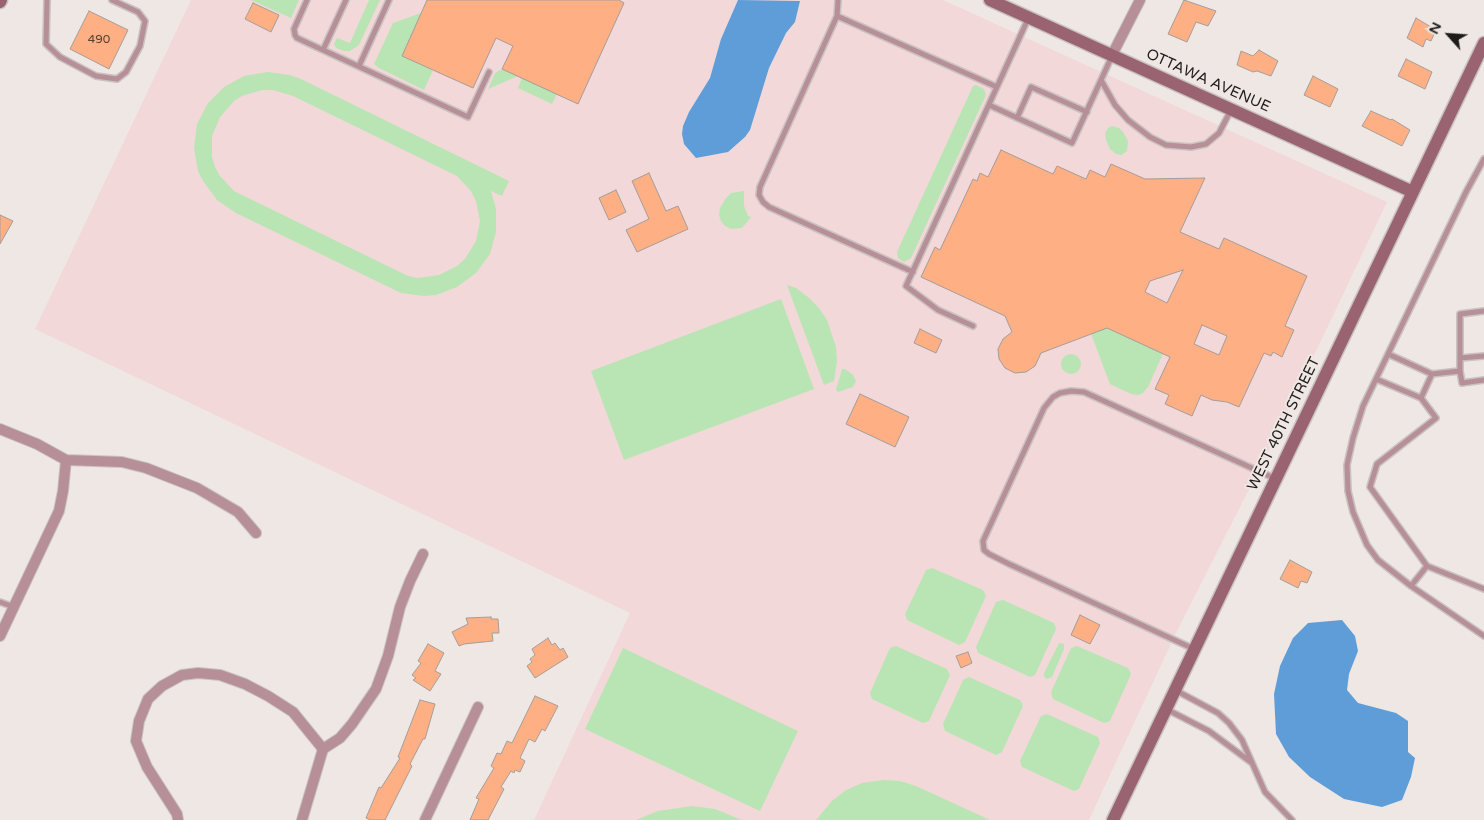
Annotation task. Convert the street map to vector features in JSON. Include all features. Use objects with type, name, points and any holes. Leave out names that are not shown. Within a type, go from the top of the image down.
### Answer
[{"type":"street","name":"OTTAWA AVENUE","points":[[990,0],[1413,192]]},
{"type":"street","points":[[1112,55],[1140,0]]},
{"type":"street","name":"WEST 40TH STREET","points":[[1113,820],[1484,43]]},
{"type":"street","points":[[0,429],[37,444],[66,460],[122,462],[146,468],[197,488],[238,512],[256,533]]},
{"type":"street","points":[[0,636],[59,511],[66,460]]},
{"type":"street","points":[[302,820],[323,749],[340,738],[376,689],[388,656],[400,607],[423,554]]},
{"type":"street","points":[[178,820],[147,767],[136,741],[139,721],[148,699],[162,686],[182,675],[198,673],[220,675],[245,684],[293,712],[323,749]]},
{"type":"street","points":[[425,820],[478,707]]},
{"type":"lane","points":[[54,0],[46,1],[46,44],[60,57],[96,76],[117,79],[126,72],[140,46],[145,21],[138,12],[112,0]]},
{"type":"lane","points":[[307,0],[294,29],[298,39],[468,117],[489,72]]},
{"type":"lane","points":[[323,50],[346,0]]},
{"type":"lane","points":[[359,66],[389,0]]},
{"type":"lane","points":[[838,0],[836,16],[760,187],[759,195],[769,207],[913,272]]},
{"type":"lane","points":[[836,16],[997,87]]},
{"type":"lane","points":[[973,326],[938,310],[906,286],[1028,18]]},
{"type":"lane","points":[[989,105],[1072,143],[1112,55]]},
{"type":"lane","points":[[1101,80],[1115,104],[1134,125],[1150,137],[1175,146],[1199,146],[1212,140],[1219,134],[1231,109]]},
{"type":"lane","points":[[1017,118],[1031,87],[1087,112]]},
{"type":"lane","points":[[1484,159],[1462,200],[1363,406],[1347,465],[1348,491],[1353,512],[1378,560],[1411,586],[1484,636]]},
{"type":"lane","points":[[1484,311],[1460,314],[1460,370],[1462,382],[1484,380]]},
{"type":"lane","points":[[1388,354],[1432,374],[1460,370]]},
{"type":"lane","points":[[1460,358],[1484,356]]},
{"type":"lane","points":[[1421,398],[1432,374]]},
{"type":"lane","points":[[1376,379],[1421,398],[1436,418],[1377,464],[1370,487],[1427,566],[1484,589]]},
{"type":"lane","points":[[1194,649],[1009,564],[984,550],[982,544],[984,538],[1044,408],[1050,400],[1060,393],[1071,390],[1084,392],[1276,479]]},
{"type":"lane","points":[[1411,586],[1427,566]]},
{"type":"lane","points":[[0,602],[14,607]]},
{"type":"lane","points":[[1175,690],[1218,713],[1242,740],[1265,792],[1292,820]]},
{"type":"lane","points":[[1166,709],[1209,731],[1252,764]]},
{"type":"shaded area","points":[[191,0],[943,0],[1387,202],[1270,448],[1177,631],[1089,820],[534,820],[630,613],[35,329]]},
{"type":"green space","points":[[251,0],[299,0],[291,18]]},
{"type":"green space","points":[[369,0],[380,0],[359,45],[350,51],[336,48],[334,44],[337,38],[350,43]]},
{"type":"green space","points":[[421,13],[402,56],[433,70],[424,90],[374,64],[393,23]]},
{"type":"green space","points":[[502,69],[518,76],[488,89],[495,73]]},
{"type":"green space","points":[[267,72],[290,75],[301,79],[509,181],[502,196],[491,191],[496,209],[496,232],[490,254],[476,273],[457,287],[436,295],[424,296],[401,293],[236,213],[217,200],[198,171],[194,148],[197,124],[208,103],[224,87],[244,76]],"holes":[[[262,90],[273,90],[293,96],[457,176],[471,191],[476,201],[480,221],[476,241],[465,259],[457,266],[439,275],[418,278],[408,276],[234,191],[220,176],[215,167],[212,157],[212,136],[220,117],[234,101],[242,96]]]},
{"type":"green space","points":[[522,78],[557,94],[552,104],[518,88]]},
{"type":"green space","points":[[976,85],[984,89],[986,95],[911,258],[904,262],[898,258],[897,252],[973,86]]},
{"type":"green space","points":[[1112,126],[1119,128],[1128,141],[1127,151],[1121,155],[1116,154],[1110,149],[1106,140],[1105,133]]},
{"type":"green space","points":[[744,191],[744,206],[748,216],[751,217],[742,228],[731,229],[721,221],[719,215],[720,208],[731,193]]},
{"type":"green space","points":[[787,285],[796,288],[808,297],[827,320],[836,347],[837,361],[834,381],[824,385]]},
{"type":"green space","points":[[781,299],[814,389],[624,460],[591,371]]},
{"type":"green space","points":[[1096,323],[1163,354],[1148,387],[1143,393],[1138,395],[1131,394],[1110,384],[1091,334]]},
{"type":"green space","points":[[1071,354],[1078,357],[1081,364],[1078,371],[1071,374],[1064,371],[1061,364],[1064,357]]},
{"type":"green space","points":[[842,369],[853,375],[856,381],[853,387],[838,392],[836,390]]},
{"type":"green space","points":[[932,568],[983,590],[986,596],[965,642],[959,645],[907,620],[905,614],[926,570]]},
{"type":"green space","points":[[1003,600],[1054,623],[1056,629],[1035,675],[1030,677],[978,653],[976,647],[996,602]]},
{"type":"green space","points":[[1059,643],[1064,644],[1064,649],[1052,677],[1046,679],[1044,673]]},
{"type":"green space","points":[[896,646],[947,669],[950,675],[929,721],[923,723],[872,699],[870,693],[890,648]]},
{"type":"green space","points":[[1077,646],[1128,668],[1131,674],[1110,721],[1104,723],[1053,699],[1051,692],[1071,648]]},
{"type":"green space","points":[[623,648],[798,731],[760,811],[585,729]]},
{"type":"green space","points":[[969,677],[1020,700],[1023,706],[1002,752],[996,755],[945,731],[943,724],[963,680]]},
{"type":"green space","points":[[1047,714],[1098,737],[1100,743],[1079,789],[1074,791],[1022,767],[1020,761],[1041,716]]},
{"type":"green space","points":[[884,780],[900,781],[916,786],[990,820],[816,820],[832,801],[846,790],[862,783]]},
{"type":"green space","points":[[692,806],[715,809],[742,820],[636,820],[658,811]]},
{"type":"water","points":[[738,0],[800,1],[795,22],[786,33],[769,68],[750,130],[728,152],[696,158],[684,144],[683,126],[689,112],[710,78],[721,39]]},
{"type":"water","points":[[1342,620],[1355,636],[1358,651],[1349,674],[1347,690],[1358,703],[1396,713],[1408,721],[1408,752],[1415,758],[1411,777],[1402,800],[1382,807],[1344,799],[1310,777],[1289,757],[1276,734],[1274,694],[1280,666],[1293,638],[1308,623]]},
{"type":"building","points":[[427,0],[619,0],[624,3],[578,104],[502,69],[513,46],[496,38],[473,88],[402,56]]},
{"type":"building","points":[[1184,0],[1216,11],[1208,26],[1196,22],[1187,42],[1168,34]]},
{"type":"building","points":[[253,3],[279,15],[271,32],[245,19]]},
{"type":"building","points":[[89,11],[128,30],[109,69],[70,49]]},
{"type":"building","points":[[1416,18],[1436,30],[1431,41],[1426,39],[1423,47],[1407,38]]},
{"type":"building","points":[[1259,50],[1278,61],[1271,76],[1257,71],[1253,72],[1237,65],[1241,51],[1253,56]]},
{"type":"building","points":[[1406,59],[1432,72],[1425,89],[1398,76]]},
{"type":"building","points":[[1313,76],[1338,89],[1330,107],[1304,95]]},
{"type":"building","points":[[1371,111],[1392,119],[1410,130],[1402,146],[1362,126]]},
{"type":"building","points":[[1001,150],[1053,174],[1057,166],[1086,179],[1090,170],[1105,177],[1111,164],[1145,179],[1205,178],[1180,232],[1219,249],[1224,238],[1307,276],[1285,326],[1294,330],[1282,357],[1273,352],[1271,356],[1264,353],[1239,407],[1201,395],[1192,416],[1165,404],[1169,395],[1155,389],[1170,357],[1107,328],[1041,353],[1035,366],[1026,372],[1015,373],[1005,368],[999,359],[998,349],[1003,339],[1012,332],[1005,316],[921,277],[935,247],[940,250],[973,179],[977,181],[980,173],[988,177]],"holes":[[[1183,270],[1167,303],[1145,292],[1150,281]],[[1202,325],[1227,336],[1219,355],[1194,344]]]},
{"type":"building","points":[[649,173],[666,211],[678,206],[688,229],[637,252],[626,230],[649,219],[632,181]]},
{"type":"building","points":[[616,190],[626,212],[609,220],[599,198]]},
{"type":"building","points":[[0,215],[13,221],[0,244]]},
{"type":"building","points":[[920,329],[942,340],[936,353],[914,343]]},
{"type":"building","points":[[860,394],[909,417],[895,447],[846,424]]},
{"type":"building","points":[[1290,560],[1312,572],[1307,583],[1301,581],[1298,588],[1280,579]]},
{"type":"building","points":[[1080,615],[1100,625],[1090,644],[1071,635]]},
{"type":"building","points":[[491,617],[491,619],[498,619],[499,633],[492,633],[493,641],[459,646],[452,632],[468,624],[466,618]]},
{"type":"building","points":[[548,638],[552,645],[555,643],[560,650],[563,648],[568,657],[535,678],[527,666],[532,662],[530,659],[535,655],[532,649]]},
{"type":"building","points":[[428,644],[444,653],[435,671],[441,674],[430,691],[413,680],[416,678],[412,675],[421,663],[418,661]]},
{"type":"building","points":[[968,652],[972,663],[961,668],[956,656]]},
{"type":"building","points":[[535,696],[558,706],[545,731],[542,729],[535,742],[529,739],[520,758],[525,761],[520,772],[515,770],[514,773],[511,771],[501,787],[504,789],[488,820],[470,820],[479,799],[476,798],[494,768],[491,766],[497,753],[501,754],[507,741],[512,743]]},
{"type":"building","points":[[420,700],[435,704],[425,739],[423,739],[410,764],[412,766],[385,820],[366,818],[379,787],[381,788],[400,758],[398,757]]}]
